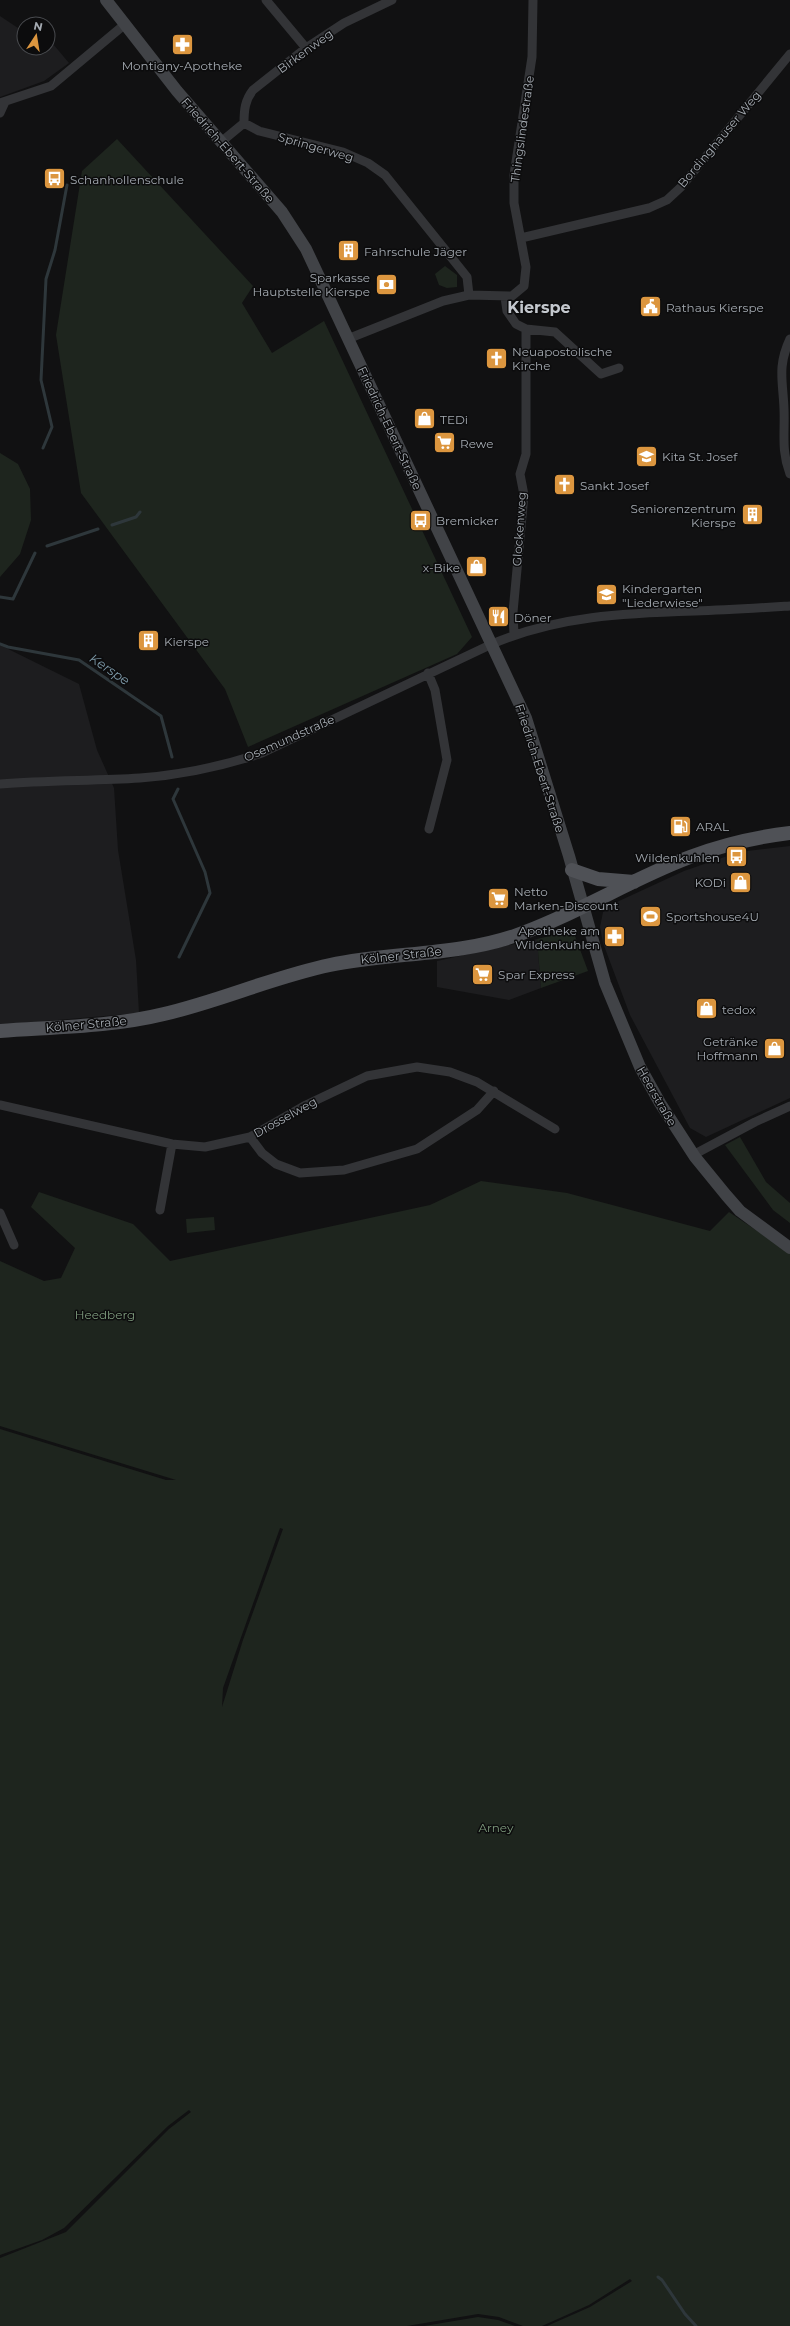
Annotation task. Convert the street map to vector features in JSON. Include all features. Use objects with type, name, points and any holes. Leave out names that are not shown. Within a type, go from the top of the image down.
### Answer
[{"type":"main road","name":"Friedrich-Ebert-Straße","points":[[106,0],[124,25],[221,142],[282,212],[296,232],[350,338],[390,430],[526,718],[582,907]]},
{"type":"main road","name":"Kölner Straße","points":[[0,1031],[102,1024],[162,1014],[269,981],[328,965],[363,958],[485,944],[523,932],[582,907],[689,857],[744,840],[790,833]]},
{"type":"main road","points":[[572,870],[598,879],[635,882]]},
{"type":"main road","name":"Heerstraße","points":[[582,907],[605,983],[623,1030],[660,1103],[693,1155],[740,1211],[790,1248]]},
{"type":"street","points":[[266,0],[306,48]]},
{"type":"street","name":"Birkenweg","points":[[244,123],[244,110],[247,97],[253,90],[306,48],[344,22],[392,0]]},
{"type":"street","name":"Thingslindestraße","points":[[505,297],[517,293],[524,286],[526,278],[521,238],[514,203],[514,175],[532,57],[533,0]]},
{"type":"street","points":[[0,113],[2,103],[51,86],[124,25]]},
{"type":"street","name":"Bordinghauser Weg","points":[[521,238],[649,208],[667,200],[681,187],[790,54]]},
{"type":"street","points":[[221,142],[244,123]]},
{"type":"street","name":"Springerweg","points":[[244,123],[259,131],[343,152],[368,163],[385,175],[467,277],[469,295]]},
{"type":"street","points":[[350,338],[443,301],[469,295],[505,297],[510,318],[516,324],[526,329],[555,332],[601,374],[619,368]]},
{"type":"street","name":"Glockenweg","points":[[514,635],[512,612],[524,495],[520,474],[526,454],[526,329]]},
{"type":"street","points":[[790,339],[787,353],[780,367],[784,409],[782,438],[784,457],[790,474]]},
{"type":"street","name":"Osemundstraße","points":[[0,784],[141,778],[220,765],[262,753],[428,672],[514,635],[555,623],[594,616],[790,606]]},
{"type":"street","points":[[428,672],[435,690],[447,760],[429,829]]},
{"type":"street","name":"Drosselweg","points":[[0,1105],[172,1144],[205,1147],[250,1137],[306,1104],[367,1076],[416,1067],[450,1072],[477,1082],[555,1129]]},
{"type":"street","points":[[250,1137],[262,1153],[276,1164],[300,1173],[344,1170],[418,1148],[477,1110],[494,1091]]},
{"type":"street","points":[[693,1155],[755,1122],[790,1106]]},
{"type":"street","points":[[160,1210],[172,1144]]},
{"type":"street","points":[[0,1213],[14,1245]]},
{"type":"shaded area","points":[[0,16],[16,27],[16,56],[56,56],[56,48],[69,63],[44,81],[0,97]]},
{"type":"shaded area","points":[[0,645],[79,684],[97,750],[114,788],[118,850],[136,960],[139,1013],[0,1025]]},
{"type":"shaded area","points":[[790,846],[790,1098],[706,1137],[690,1128],[630,1015],[603,943],[600,927],[603,912],[619,901],[684,871],[739,852]]},
{"type":"shaded area","points":[[537,939],[541,988],[509,1000],[437,987],[437,961]]},
{"type":"green space","points":[[117,139],[253,286],[242,303],[272,353],[324,321],[472,637],[457,654],[248,747],[225,689],[81,493],[56,335],[82,171]]},
{"type":"green space","points":[[445,266],[457,275],[457,287],[447,288],[439,285],[435,274]]},
{"type":"green space","points":[[0,453],[18,464],[30,489],[31,520],[20,554],[0,577]]},
{"type":"green space","points":[[562,933],[575,936],[588,971],[541,988],[537,939]]},
{"type":"green space","points":[[740,1137],[766,1182],[790,1203],[790,1223],[773,1210],[725,1145]]},
{"type":"green space","name":"Arney","points":[[481,1181],[567,1193],[710,1231],[729,1212],[790,1253],[790,2326],[547,2326],[590,2307],[632,2281],[630,2279],[589,2305],[542,2326],[523,2326],[499,2317],[478,2314],[407,2326],[0,2326],[0,2258],[66,2232],[169,2129],[191,2112],[189,2110],[168,2126],[64,2228],[42,2240],[0,2255],[0,1429],[166,1480],[176,1480],[0,1426],[0,1261],[44,1281],[61,1278],[75,1248],[31,1207],[39,1192],[133,1224],[170,1261],[430,1205]],"holes":[[[280,1528],[283,1529],[243,1640],[222,1707],[223,1688]]]},
{"type":"green space","points":[[214,1217],[215,1230],[187,1233],[186,1219]]},
{"type":"green space","points":[[478,2317],[498,2320],[515,2326],[424,2326]]},
{"type":"waterway","points":[[43,448],[52,427],[41,380],[46,279],[55,250],[67,185]]},
{"type":"waterway","points":[[112,525],[136,517],[140,512]]},
{"type":"waterway","points":[[47,546],[98,529]]},
{"type":"waterway","points":[[0,597],[13,599],[35,553]]},
{"type":"waterway","name":"Kerspe","points":[[0,644],[8,647],[79,660],[161,716],[172,757]]},
{"type":"waterway","name":"Kerspe","points":[[178,789],[173,799],[205,872],[210,893],[179,957]]},
{"type":"waterway","points":[[658,2277],[662,2280],[685,2314],[696,2326]]},
{"type":"place","name":"Montigny-Apotheke","points":[[182,44]]},
{"type":"place","name":"Schanhollenschule","points":[[55,179]]},
{"type":"place","name":"Fahrschule Jäger","points":[[349,251]]},
{"type":"place","name":"Sparkasse Hauptstelle Kierspe","points":[[386,284]]},
{"type":"place","name":"Rathaus Kierspe","points":[[651,307]]},
{"type":"place","name":"Neuapostolische Kirche","points":[[496,358]]},
{"type":"place","name":"TEDi","points":[[424,419]]},
{"type":"place","name":"Rewe","points":[[444,443]]},
{"type":"place","name":"Kita St. Josef","points":[[647,456]]},
{"type":"place","name":"Sankt Josef","points":[[565,485]]},
{"type":"place","name":"Seniorenzentrum Kierspe","points":[[752,515]]},
{"type":"place","name":"Bremicker","points":[[421,520]]},
{"type":"place","name":"x-Bike","points":[[476,567]]},
{"type":"place","name":"Kindergarten \"Liederwiese\"","points":[[607,595]]},
{"type":"place","name":"Döner","points":[[498,617]]},
{"type":"place","name":"Kierspe","points":[[148,641]]},
{"type":"place","name":"ARAL","points":[[680,826]]},
{"type":"place","name":"Wildenkuhlen","points":[[736,857]]},
{"type":"place","name":"KODi","points":[[741,882]]},
{"type":"place","name":"Netto Marken-Discount","points":[[499,898]]},
{"type":"place","name":"Sportshouse4U","points":[[651,916]]},
{"type":"place","name":"Apotheke am Wildenkuhlen","points":[[615,937]]},
{"type":"place","name":"Spar Express","points":[[482,974]]},
{"type":"place","name":"tedox","points":[[707,1009]]},
{"type":"place","name":"Getränke Hoffmann","points":[[774,1048]]},
{"type":"district","name":"Kierspe","points":[[539,307]]},
{"type":"park label","name":"Heedberg","points":[[105,1314]]}]
